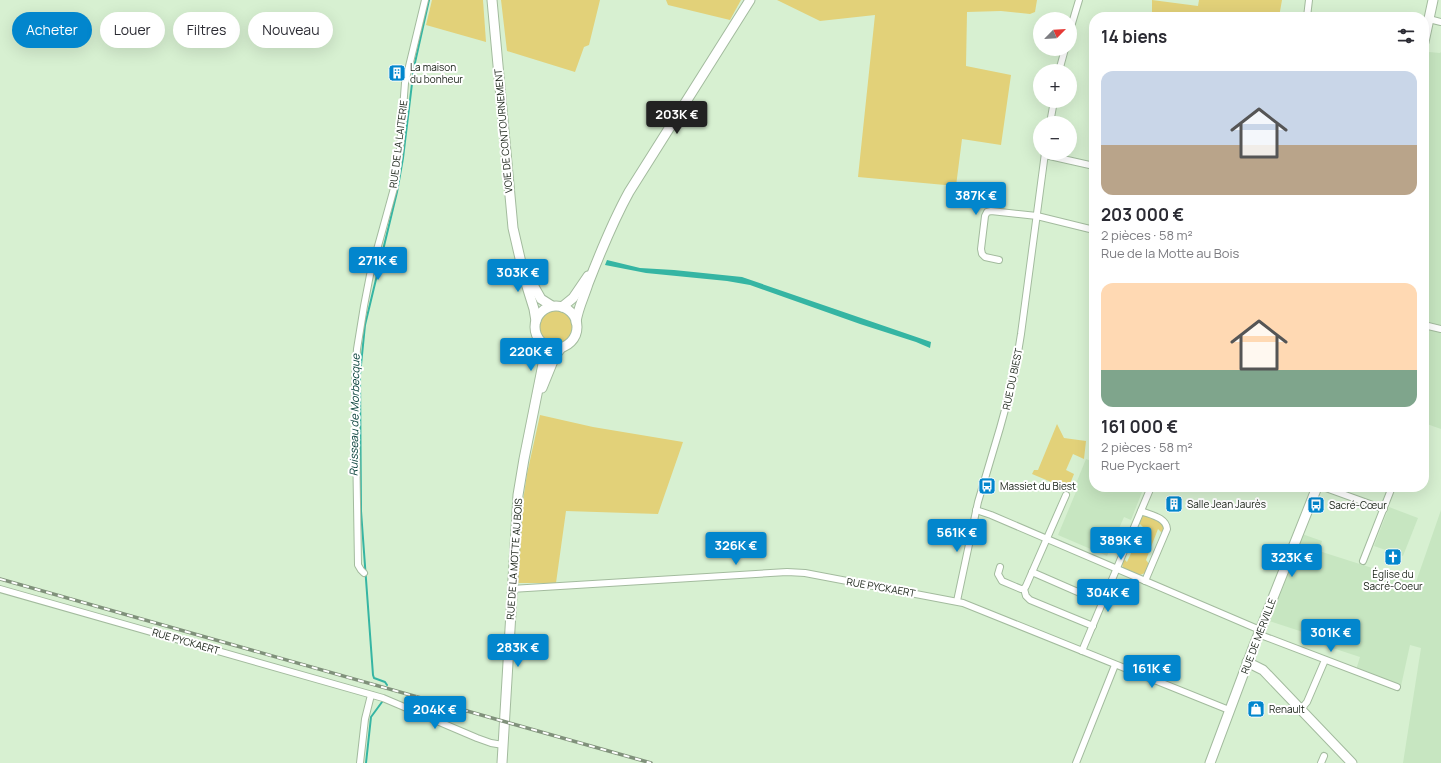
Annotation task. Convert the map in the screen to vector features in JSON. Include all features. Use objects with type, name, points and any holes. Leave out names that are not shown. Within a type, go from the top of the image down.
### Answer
[{"type":"main road","name":"VOIE DE CONTOURNEMENT","points":[[492,0],[510,206],[514,235],[521,262]]},
{"type":"main road","points":[[521,262],[534,309],[536,321],[535,331],[538,339],[548,347],[561,348],[573,339],[577,330],[576,322],[578,310],[595,265],[616,217],[629,192],[750,0]]},
{"type":"main road","points":[[1429,19],[1433,0]]},
{"type":"main road","points":[[521,262],[544,302],[552,306],[562,307],[570,312],[576,322]]},
{"type":"main road","points":[[562,307],[573,298],[595,265]]},
{"type":"main road","points":[[536,321],[543,310],[552,306]]},
{"type":"main road","name":"RUE DE LA MOTTE AU BOIS","points":[[502,763],[511,589],[518,495],[544,360],[538,339]]},
{"type":"main road","name":"RUE DE LA MOTTE AU BOIS","points":[[536,404],[555,356],[561,348]]},
{"type":"main road","name":"RUE DE MERVILLE","points":[[1210,763],[1247,662],[1315,492]]},
{"type":"main road","points":[[1247,662],[1263,670],[1352,763]]},
{"type":"street","name":"RUE DE LA LAITERIE","points":[[364,573],[360,570],[358,565],[355,442],[356,355],[369,281],[394,188],[400,148],[405,83],[426,0]]},
{"type":"street","points":[[1075,12],[1078,0]]},
{"type":"street","points":[[1308,12],[1309,0]]},
{"type":"street","points":[[1429,19],[1441,22]]},
{"type":"street","name":"RUE DU BIEST","points":[[957,601],[976,510],[1014,377],[1044,160]]},
{"type":"street","points":[[1070,160],[1089,165]]},
{"type":"street","points":[[999,260],[985,258],[981,252],[985,216],[987,212],[995,210],[1037,216],[1089,229]]},
{"type":"street","points":[[1429,326],[1441,330]]},
{"type":"street","points":[[1082,651],[1149,492]]},
{"type":"street","points":[[1337,492],[1384,509]]},
{"type":"street","points":[[1363,561],[1390,492]]},
{"type":"street","points":[[1066,495],[1024,589],[1026,596],[1030,600],[1093,626]]},
{"type":"street","points":[[976,510],[988,513],[1047,538],[1325,660],[1397,687]]},
{"type":"street","points":[[1141,511],[1161,519],[1167,526],[1145,581]]},
{"type":"street","points":[[1000,567],[998,574],[1000,579],[1024,589]]},
{"type":"street","name":"RUE PYCKAERT","points":[[511,589],[792,572],[805,573],[957,601],[1229,710]]},
{"type":"street","points":[[1032,572],[1103,603]]},
{"type":"street","name":"RUE PYCKAERT","points":[[0,589],[387,699],[482,740],[503,746]]},
{"type":"street","points":[[1301,709],[1307,702],[1325,660]]},
{"type":"street","points":[[1076,763],[1116,665]]},
{"type":"street","points":[[360,763],[365,719],[371,695]]},
{"type":"street","points":[[1321,763],[1324,756]]},
{"type":"shaded area","points":[[432,0],[483,0],[486,42],[426,25]]},
{"type":"shaded area","points":[[501,0],[600,0],[589,45],[584,47],[575,72],[507,51]]},
{"type":"shaded area","points":[[666,0],[741,0],[730,20],[668,5]]},
{"type":"shaded area","points":[[777,0],[1037,0],[1035,12],[1030,14],[1001,11],[967,12],[966,66],[1011,75],[1001,145],[962,139],[956,186],[858,177],[875,15],[820,21]]},
{"type":"shaded area","points":[[1152,0],[1198,6],[1199,0],[1282,0],[1280,12],[1152,12]]},
{"type":"shaded area","points":[[1429,52],[1441,52],[1441,429],[1429,425]]},
{"type":"shaded area","points":[[558,310],[565,312],[570,317],[572,327],[570,337],[565,342],[552,344],[545,342],[540,337],[538,324],[540,317],[545,312]]},
{"type":"shaded area","points":[[540,415],[593,427],[683,442],[658,514],[566,511],[556,583],[517,583],[523,501],[527,474]]},
{"type":"shaded area","points":[[1057,424],[1064,438],[1086,441],[1084,459],[1073,454],[1066,470],[1074,474],[1068,489],[1032,474],[1034,470],[1038,470]]},
{"type":"shaded area","points":[[1086,459],[1089,460],[1089,492],[1142,492],[1131,520],[1124,517],[1107,556],[1058,535],[1078,487],[1075,486]]},
{"type":"shaded area","points":[[1389,507],[1418,518],[1403,556],[1374,546]]},
{"type":"shaded area","points":[[1441,510],[1441,763],[1403,763],[1421,648],[1410,645],[1401,686],[1356,670],[1360,657],[1308,640],[1309,634],[1269,621],[1302,534],[1322,541],[1319,551],[1416,582]]},
{"type":"shaded area","points":[[1143,516],[1147,516],[1163,523],[1164,527],[1162,533],[1158,529],[1146,560],[1149,564],[1145,573],[1140,575],[1123,568],[1122,563],[1124,559],[1127,562],[1143,527],[1139,523]]},
{"type":"water","points":[[607,260],[640,268],[742,277],[931,342],[930,348],[750,285],[727,281],[646,273],[605,265]]},
{"type":"waterway","name":"Ruisseau de Morbecque","points":[[387,685],[385,682],[374,678],[373,675],[361,511],[360,375],[365,325],[397,192],[403,158],[414,67],[429,0]]},
{"type":"waterway","name":"Ruisseau de Morbecque","points":[[366,763],[371,717],[382,702]]},
{"type":"railway","points":[[0,579],[651,763]]},
{"type":"place","name":"La maison du bonheur","points":[[397,73]]},
{"type":"place","name":"Massiet du Biest","points":[[987,486]]},
{"type":"place","name":"Salle Jean Jaurès","points":[[1174,504]]},
{"type":"place","name":"Sacré-Cœur","points":[[1316,505]]},
{"type":"place","name":"Église du Sacré-Coeur","points":[[1393,557]]},
{"type":"place","name":"Renault","points":[[1256,709]]}]
